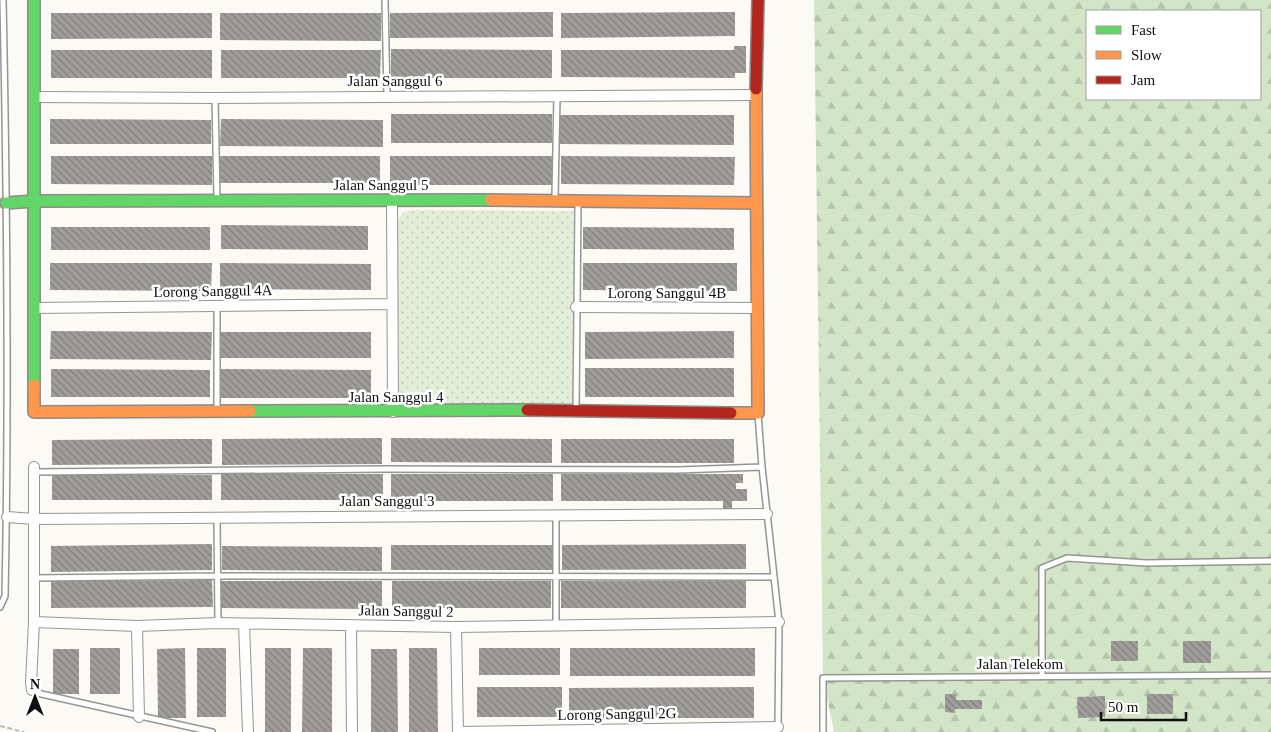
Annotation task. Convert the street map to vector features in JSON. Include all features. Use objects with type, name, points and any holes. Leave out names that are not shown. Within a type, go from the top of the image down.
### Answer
[{"type":"street","points":[[34,0],[34,308]]},
{"type":"street","points":[[758,0],[756,95],[758,413]]},
{"type":"street","name":"Jalan Sanggul 6","points":[[34,97],[215,98],[756,95]]},
{"type":"street","points":[[392,200],[393,412]]},
{"type":"street","name":"Jalan Sanggul 5","points":[[6,202],[578,200],[756,202]]},
{"type":"street","name":"Lorong Sanggul 4A","points":[[34,308],[392,304]]},
{"type":"street","name":"Lorong Sanggul 4B","points":[[576,307],[757,308]]},
{"type":"street","name":"Jalan Sanggul 4","points":[[34,308],[34,412],[217,413],[576,410],[758,413]]},
{"type":"street","points":[[32,690],[30,684],[34,622],[34,470]]},
{"type":"street","name":"Jalan Sanggul 3","points":[[7,517],[34,519],[767,514]]},
{"type":"street","name":"Jalan Sanggul 2","points":[[34,622],[137,626],[218,623],[456,627],[779,622]]},
{"type":"street","points":[[244,624],[248,732]]},
{"type":"street","points":[[351,625],[352,732]]},
{"type":"street","points":[[137,626],[139,717]]},
{"type":"street","points":[[456,627],[458,732]]},
{"type":"street","name":"Lorong Sanggul 2G","points":[[458,732],[778,730]]},
{"type":"lane","points":[[0,607],[5,596],[7,517],[3,306],[6,202],[2,56],[3,0]]},
{"type":"lane","points":[[385,0],[387,96]]},
{"type":"lane","points":[[555,200],[557,96]]},
{"type":"lane","points":[[215,98],[217,200]]},
{"type":"lane","points":[[576,410],[578,200]]},
{"type":"lane","points":[[217,306],[217,413]]},
{"type":"lane","points":[[758,413],[779,622],[778,730]]},
{"type":"lane","points":[[34,470],[679,470],[762,467]]},
{"type":"lane","points":[[0,472],[7,473]]},
{"type":"lane","points":[[556,515],[556,625]]},
{"type":"lane","points":[[217,517],[218,623]]},
{"type":"lane","points":[[1042,676],[1042,568],[1067,558],[1146,563],[1271,561]]},
{"type":"lane","points":[[34,578],[217,576],[774,577]]},
{"type":"lane","name":"Jalan Telekom","points":[[823,732],[822,678],[1271,675]]},
{"type":"lane","points":[[32,690],[37,693],[139,717],[212,732]]},
{"type":"path","points":[[0,726],[24,732]]},
{"type":"green space","points":[[814,0],[1271,0],[1271,732],[834,732],[823,678]]},
{"type":"green space","points":[[409,210],[573,211],[572,404],[405,403],[399,393],[397,221],[402,213]]},
{"type":"building","points":[[553,12],[553,37],[390,38],[390,13]]},
{"type":"building","points":[[735,12],[735,36],[561,38],[561,13]]},
{"type":"building","points":[[51,13],[212,13],[212,38],[51,39]]},
{"type":"building","points":[[220,13],[381,13],[381,41],[220,40]]},
{"type":"building","points":[[734,46],[746,46],[746,73],[735,73],[735,78],[561,77],[561,50],[734,50]]},
{"type":"building","points":[[391,49],[552,50],[552,78],[391,78]]},
{"type":"building","points":[[51,50],[212,50],[212,78],[51,78]]},
{"type":"building","points":[[221,50],[381,50],[380,78],[221,78]]},
{"type":"building","points":[[391,114],[552,114],[552,143],[391,143]]},
{"type":"building","points":[[560,115],[734,115],[734,145],[560,144]]},
{"type":"building","points":[[50,119],[211,120],[211,144],[50,144]]},
{"type":"building","points":[[221,119],[383,120],[383,147],[220,146]]},
{"type":"building","points":[[51,156],[212,156],[212,185],[51,184]]},
{"type":"building","points":[[220,156],[380,156],[380,183],[220,183]]},
{"type":"building","points":[[390,156],[552,156],[552,185],[390,185]]},
{"type":"building","points":[[561,156],[735,157],[734,185],[561,184]]},
{"type":"building","points":[[221,225],[368,226],[368,250],[221,249]]},
{"type":"building","points":[[51,227],[210,227],[210,250],[51,250]]},
{"type":"building","points":[[583,227],[734,228],[734,250],[583,249]]},
{"type":"building","points":[[50,263],[212,263],[211,291],[50,290]]},
{"type":"building","points":[[220,263],[371,264],[371,290],[220,289]]},
{"type":"building","points":[[583,263],[737,263],[737,291],[583,290]]},
{"type":"building","points":[[51,331],[212,332],[211,360],[50,359]]},
{"type":"building","points":[[734,331],[734,358],[585,359],[585,332]]},
{"type":"building","points":[[221,332],[371,332],[371,358],[221,358]]},
{"type":"building","points":[[585,368],[734,368],[734,397],[585,397]]},
{"type":"building","points":[[51,369],[210,370],[210,397],[51,397]]},
{"type":"building","points":[[221,369],[371,370],[371,398],[220,398]]},
{"type":"building","points":[[382,438],[382,464],[222,465],[222,439]]},
{"type":"building","points":[[391,438],[552,439],[552,463],[391,462]]},
{"type":"building","points":[[212,439],[212,464],[52,465],[52,440]]},
{"type":"building","points":[[561,439],[734,439],[734,463],[561,463]]},
{"type":"building","points":[[221,474],[383,474],[383,500],[221,500]]},
{"type":"building","points":[[391,474],[553,474],[553,501],[391,501]]},
{"type":"building","points":[[561,474],[743,474],[743,483],[736,483],[736,489],[747,489],[747,501],[732,501],[732,510],[723,510],[723,501],[561,501]]},
{"type":"building","points":[[52,475],[212,475],[212,500],[52,500]]},
{"type":"building","points":[[212,544],[212,570],[51,572],[51,546]]},
{"type":"building","points":[[746,544],[746,569],[562,570],[562,545]]},
{"type":"building","points":[[391,545],[552,545],[552,570],[391,570]]},
{"type":"building","points":[[222,546],[382,547],[382,571],[222,570]]},
{"type":"building","points":[[212,580],[213,607],[51,608],[51,581]]},
{"type":"building","points":[[221,581],[382,581],[382,609],[221,608]]},
{"type":"building","points":[[392,581],[551,581],[551,608],[392,608]]},
{"type":"building","points":[[561,581],[746,581],[746,608],[561,608]]},
{"type":"building","points":[[1111,641],[1138,641],[1138,661],[1111,661]]},
{"type":"building","points":[[1183,641],[1211,641],[1211,663],[1183,663]]},
{"type":"building","points":[[90,648],[120,648],[120,694],[90,694]]},
{"type":"building","points":[[185,648],[186,718],[158,718],[157,649]]},
{"type":"building","points":[[197,648],[226,648],[226,717],[197,717]]},
{"type":"building","points":[[265,648],[291,648],[291,732],[265,732]]},
{"type":"building","points":[[303,648],[332,648],[332,732],[302,732]]},
{"type":"building","points":[[409,648],[437,648],[438,732],[409,732]]},
{"type":"building","points":[[479,648],[560,648],[560,675],[479,675]]},
{"type":"building","points":[[570,648],[755,648],[755,676],[570,676]]},
{"type":"building","points":[[53,649],[79,649],[79,694],[53,694]]},
{"type":"building","points":[[371,649],[397,649],[398,732],[371,732]]},
{"type":"building","points":[[477,687],[562,687],[562,717],[477,717]]},
{"type":"building","points":[[754,687],[754,718],[569,718],[569,688]]},
{"type":"building","points":[[945,694],[956,694],[956,700],[982,700],[982,709],[955,709],[955,713],[945,712]]},
{"type":"building","points":[[1147,694],[1173,694],[1173,714],[1147,714]]},
{"type":"building","points":[[1105,696],[1105,717],[1078,718],[1077,697]]},
{"type":"traffic: fast","points":[[34,0],[34,385]]},
{"type":"traffic: fast","points":[[6,203],[34,201],[491,200]]},
{"type":"traffic: fast","points":[[250,411],[527,410]]},
{"type":"traffic: slow","points":[[731,413],[758,413],[756,89]]},
{"type":"traffic: slow","points":[[491,200],[756,203]]},
{"type":"traffic: slow","points":[[34,385],[34,412],[250,411]]},
{"type":"traffic: jam","points":[[756,89],[758,0]]},
{"type":"traffic: jam","points":[[527,410],[731,413]]}]
